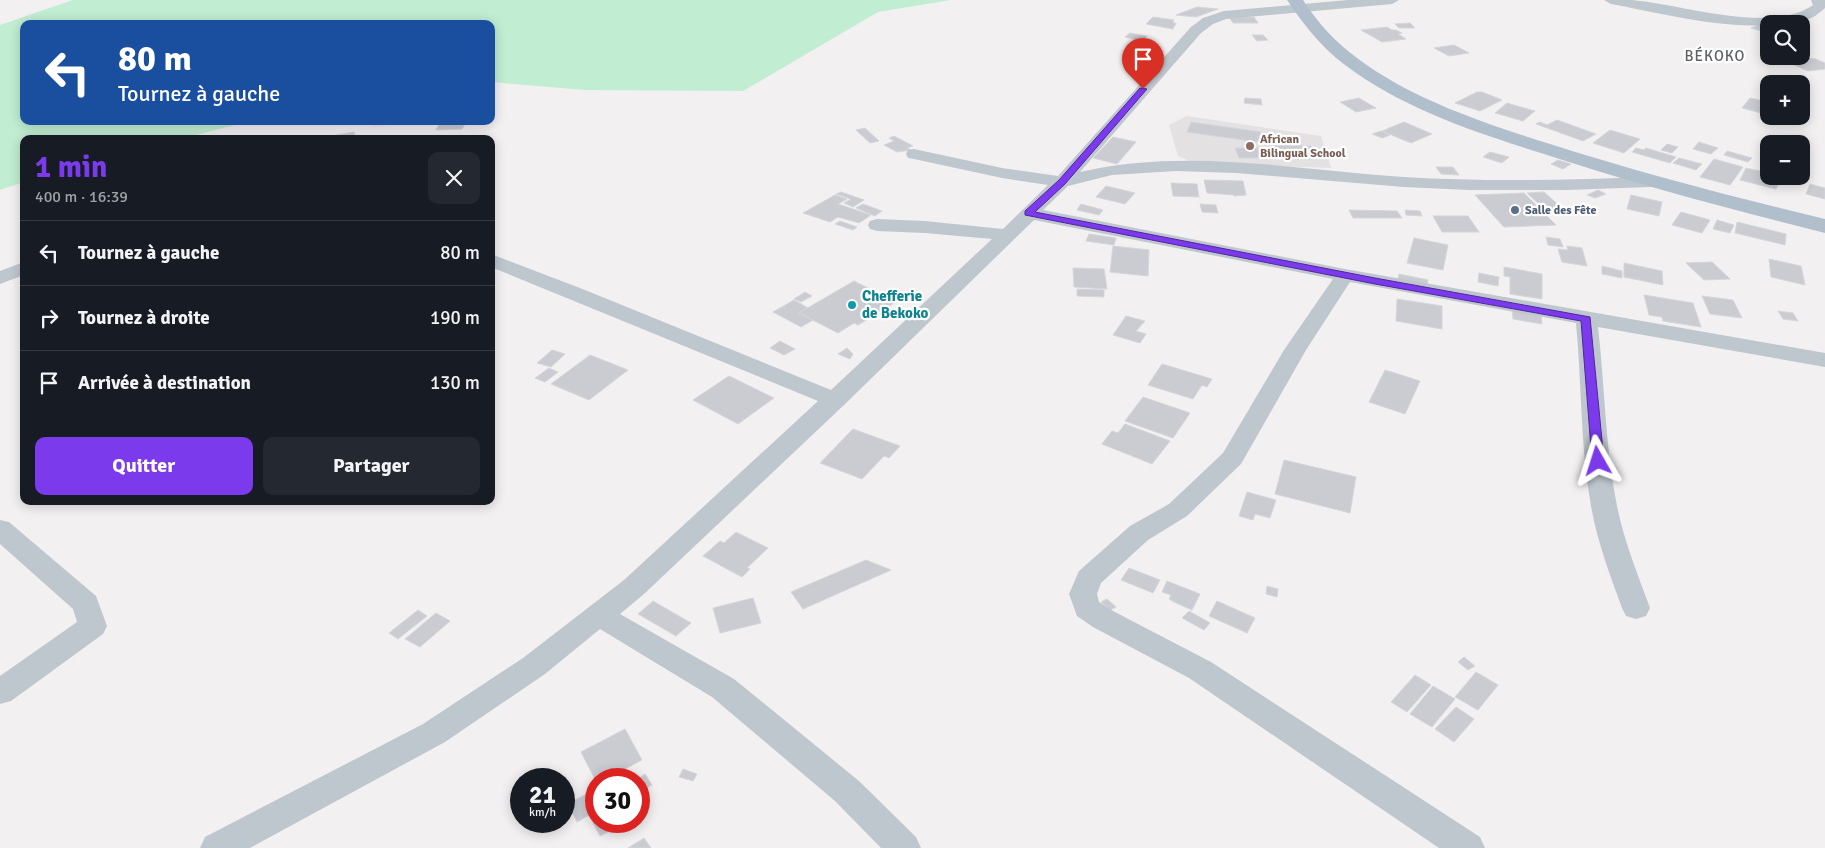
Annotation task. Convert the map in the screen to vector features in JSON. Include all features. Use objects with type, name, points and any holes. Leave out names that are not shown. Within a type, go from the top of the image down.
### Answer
[{"type":"main road","points":[[1298,5],[1324,37],[1359,68],[1411,96],[1500,133],[1590,163],[1651,182],[1825,226]]},
{"type":"street","points":[[217,848],[434,732],[534,666],[634,587],[836,400],[1062,182],[1196,30],[1208,21],[1224,15],[1298,5],[1392,0]]},
{"type":"street","points":[[1611,0],[1718,19],[1753,22],[1806,16],[1816,12],[1816,2]]},
{"type":"street","points":[[914,154],[1002,173],[1062,182],[1112,170],[1176,166],[1245,168],[1413,182],[1567,186],[1651,182]]},
{"type":"street","points":[[1567,186],[1582,177],[1590,163]]},
{"type":"street","points":[[1028,213],[1345,275],[1825,360]]},
{"type":"street","points":[[877,225],[925,226],[1008,234]]},
{"type":"street","points":[[495,261],[582,294],[772,375],[836,400]]},
{"type":"street","points":[[0,278],[20,270]]},
{"type":"street","points":[[1345,275],[1295,350],[1232,458],[1178,510],[1139,533],[1089,578],[1084,594],[1087,608],[1103,619],[1200,670],[1468,848]]},
{"type":"street","points":[[1586,319],[1596,446],[1604,506],[1621,566],[1636,608]]},
{"type":"street","points":[[0,529],[86,604],[93,626],[0,692]]},
{"type":"street","points":[[599,615],[723,688],[847,791],[904,848]]},
{"type":"shaded area","name":"African Bilingual School","points":[[1187,116],[1321,136],[1331,168],[1194,163],[1178,156],[1169,125]]},
{"type":"green space","points":[[73,0],[951,0],[878,12],[743,91],[585,90],[495,82],[495,20],[20,20],[20,125],[235,125],[196,135],[20,135],[20,183],[0,190],[0,25]]},
{"type":"building","points":[[1197,7],[1218,9],[1196,17],[1176,15]]},
{"type":"building","points":[[1153,17],[1174,20],[1173,23],[1176,23],[1173,29],[1146,24]]},
{"type":"building","points":[[1229,17],[1254,17],[1258,23],[1233,23]]},
{"type":"building","points":[[1410,23],[1415,28],[1399,28],[1395,24]]},
{"type":"building","points":[[1760,25],[1760,30],[1751,28]]},
{"type":"building","points":[[1387,27],[1402,33],[1398,34],[1406,39],[1382,42],[1361,30]]},
{"type":"building","points":[[1130,33],[1147,36],[1142,41],[1125,37]]},
{"type":"building","points":[[1252,35],[1263,35],[1268,40],[1257,41]]},
{"type":"building","points":[[1454,45],[1469,53],[1449,56],[1434,48]]},
{"type":"building","points":[[1810,59],[1825,63],[1825,69],[1808,71],[1794,65],[1810,65]]},
{"type":"building","points":[[1477,92],[1482,92],[1502,100],[1480,111],[1455,103]]},
{"type":"building","points":[[1245,98],[1261,99],[1262,105],[1244,103]]},
{"type":"building","points":[[1359,98],[1376,108],[1356,112],[1340,102]]},
{"type":"building","points":[[1750,98],[1760,100],[1760,113],[1742,108]]},
{"type":"building","points":[[1507,103],[1535,111],[1523,121],[1495,113]]},
{"type":"building","points":[[1557,120],[1596,134],[1583,141],[1536,124],[1540,122],[1547,125]]},
{"type":"building","points":[[1191,122],[1261,132],[1258,142],[1187,132]]},
{"type":"building","points":[[1404,122],[1432,134],[1411,143],[1382,131]]},
{"type":"building","points":[[439,125],[464,125],[462,129],[436,130]]},
{"type":"building","points":[[865,128],[879,141],[870,143],[856,130]]},
{"type":"building","points":[[1610,130],[1640,139],[1624,153],[1593,143]]},
{"type":"building","points":[[1381,131],[1390,135],[1382,138],[1372,134]]},
{"type":"building","points":[[354,132],[354,135],[337,135]]},
{"type":"building","points":[[894,136],[913,146],[907,148],[911,150],[897,152],[884,145],[894,141],[889,138]]},
{"type":"building","points":[[1113,137],[1136,142],[1117,164],[1093,158]]},
{"type":"building","points":[[1699,142],[1718,148],[1711,154],[1693,149]]},
{"type":"building","points":[[1667,144],[1678,147],[1672,153],[1661,150]]},
{"type":"building","points":[[1269,145],[1311,146],[1315,154],[1310,154],[1313,159],[1274,158]]},
{"type":"building","points":[[1235,148],[1265,148],[1270,158],[1239,158]]},
{"type":"building","points":[[1636,148],[1644,150],[1646,148],[1676,157],[1670,163],[1632,152]]},
{"type":"building","points":[[1727,151],[1752,158],[1748,162],[1724,155]]},
{"type":"building","points":[[1490,152],[1509,157],[1502,163],[1483,157]]},
{"type":"building","points":[[1679,158],[1702,164],[1696,170],[1673,163]]},
{"type":"building","points":[[1714,159],[1743,167],[1730,185],[1700,177]]},
{"type":"building","points":[[1558,160],[1571,164],[1563,169],[1551,164]]},
{"type":"building","points":[[1436,167],[1453,167],[1459,175],[1441,174]]},
{"type":"building","points":[[1746,168],[1760,171],[1760,185],[1740,180]]},
{"type":"building","points":[[1204,180],[1243,181],[1246,195],[1234,196],[1207,193]]},
{"type":"building","points":[[1171,183],[1197,184],[1199,197],[1173,196]]},
{"type":"building","points":[[1810,184],[1825,188],[1825,199],[1806,194]]},
{"type":"building","points":[[1760,185],[1778,185],[1776,189]]},
{"type":"building","points":[[1106,186],[1135,193],[1125,204],[1096,197]]},
{"type":"building","points":[[1598,190],[1606,194],[1595,198],[1587,195]]},
{"type":"building","points":[[841,192],[864,200],[853,207],[844,203],[851,199],[836,194]]},
{"type":"building","points":[[1544,192],[1564,210],[1552,210],[1546,205],[1540,205],[1527,193]]},
{"type":"building","name":"Salle des Fête","points":[[1524,193],[1556,225],[1504,227],[1475,195]]},
{"type":"building","points":[[835,195],[847,199],[838,204],[871,215],[859,223],[838,217],[830,222],[803,213]]},
{"type":"building","points":[[1631,195],[1662,202],[1659,216],[1627,209]]},
{"type":"building","points":[[863,204],[882,211],[875,216],[856,208]]},
{"type":"building","points":[[1081,204],[1103,210],[1099,215],[1077,210]]},
{"type":"building","points":[[1200,204],[1216,205],[1218,213],[1202,212]]},
{"type":"building","points":[[1349,210],[1397,211],[1402,218],[1353,218]]},
{"type":"building","points":[[1405,210],[1420,211],[1422,216],[1406,215]]},
{"type":"building","points":[[1681,212],[1710,220],[1702,233],[1672,225]]},
{"type":"building","points":[[1433,216],[1468,216],[1479,232],[1442,232]]},
{"type":"building","points":[[1717,220],[1734,225],[1730,233],[1713,229]]},
{"type":"building","points":[[840,221],[857,227],[853,230],[835,224]]},
{"type":"building","points":[[1737,222],[1786,234],[1785,245],[1735,233]]},
{"type":"building","points":[[1089,234],[1116,238],[1114,245],[1086,241]]},
{"type":"building","points":[[1546,237],[1560,239],[1563,247],[1548,245]]},
{"type":"building","points":[[1414,238],[1448,245],[1443,270],[1407,263]]},
{"type":"building","points":[[1113,246],[1149,250],[1148,276],[1110,272]]},
{"type":"building","points":[[1567,246],[1582,248],[1587,266],[1562,262],[1558,249],[1568,250]]},
{"type":"building","points":[[1769,259],[1801,266],[1805,285],[1771,277]]},
{"type":"building","points":[[1712,262],[1730,279],[1704,280],[1686,263]]},
{"type":"building","points":[[1624,263],[1662,271],[1663,285],[1624,277]]},
{"type":"building","points":[[1602,266],[1622,271],[1622,278],[1602,274]]},
{"type":"building","points":[[1504,267],[1542,274],[1542,299],[1510,294],[1510,277],[1504,276]]},
{"type":"building","points":[[1073,268],[1104,269],[1107,289],[1074,287]]},
{"type":"building","points":[[1479,273],[1499,277],[1498,286],[1478,282]]},
{"type":"building","points":[[1399,274],[1428,280],[1427,285],[1398,279]]},
{"type":"building","name":"Chefferie de Bekoko","points":[[854,281],[896,302],[858,325],[854,323],[838,333],[799,313]]},
{"type":"building","points":[[1077,289],[1104,290],[1104,297],[1077,296]]},
{"type":"building","points":[[805,292],[812,296],[801,302],[794,299]]},
{"type":"building","points":[[1644,295],[1693,303],[1701,327],[1663,321],[1662,317],[1649,315]]},
{"type":"building","points":[[1702,296],[1733,300],[1742,318],[1710,314]]},
{"type":"building","points":[[1397,299],[1442,306],[1442,329],[1396,321]]},
{"type":"building","points":[[794,300],[808,308],[799,313],[813,320],[801,327],[773,312]]},
{"type":"building","points":[[1512,310],[1541,315],[1542,324],[1513,319]]},
{"type":"building","points":[[1778,311],[1793,313],[1798,321],[1783,319]]},
{"type":"building","points":[[1126,316],[1145,321],[1136,331],[1146,334],[1140,343],[1113,335]]},
{"type":"building","points":[[780,341],[795,349],[784,355],[770,348]]},
{"type":"building","points":[[847,348],[853,354],[850,359],[838,354]]},
{"type":"building","points":[[552,350],[565,354],[551,367],[537,363]]},
{"type":"building","points":[[590,355],[628,370],[589,400],[551,384]]},
{"type":"building","points":[[1162,364],[1212,379],[1207,387],[1202,385],[1193,399],[1148,385]]},
{"type":"building","points":[[549,368],[558,372],[545,382],[535,378]]},
{"type":"building","points":[[1385,370],[1420,381],[1405,414],[1369,402]]},
{"type":"building","points":[[729,376],[774,398],[738,424],[693,400]]},
{"type":"building","points":[[1143,397],[1190,413],[1173,438],[1125,421]]},
{"type":"building","points":[[1125,424],[1170,441],[1152,464],[1102,444],[1112,431],[1118,433]]},
{"type":"building","points":[[853,429],[900,446],[889,458],[884,456],[862,479],[820,463]]},
{"type":"building","points":[[1284,460],[1356,477],[1350,513],[1275,494]]},
{"type":"building","points":[[1247,492],[1276,500],[1270,518],[1255,514],[1253,520],[1239,516]]},
{"type":"building","points":[[736,532],[768,548],[747,568],[750,569],[742,577],[703,556],[720,541],[724,543]]},
{"type":"building","points":[[866,560],[891,570],[803,609],[791,592]]},
{"type":"building","points":[[1129,568],[1160,580],[1153,593],[1121,580]]},
{"type":"building","points":[[1167,581],[1200,594],[1192,610],[1169,599],[1171,595],[1162,592]]},
{"type":"building","points":[[1267,586],[1278,589],[1277,597],[1266,594]]},
{"type":"building","points":[[753,598],[761,623],[720,633],[713,608]]},
{"type":"building","points":[[1107,599],[1116,607],[1110,610],[1101,602]]},
{"type":"building","points":[[653,601],[691,623],[676,636],[638,614]]},
{"type":"building","points":[[1217,601],[1255,618],[1247,633],[1209,616]]},
{"type":"building","points":[[418,610],[427,616],[398,639],[389,633]]},
{"type":"building","points":[[1189,611],[1210,623],[1204,630],[1182,618]]},
{"type":"building","points":[[436,613],[450,621],[420,647],[405,639]]},
{"type":"building","points":[[1464,657],[1475,666],[1468,670],[1458,662]]},
{"type":"building","points":[[1476,672],[1498,685],[1478,710],[1455,697]]},
{"type":"building","points":[[1415,675],[1431,685],[1407,712],[1391,702]]},
{"type":"building","points":[[1433,686],[1455,699],[1432,727],[1410,714]]},
{"type":"building","points":[[1456,707],[1474,719],[1454,742],[1435,729]]},
{"type":"building","points":[[625,729],[642,760],[627,768],[589,768],[581,752]]},
{"type":"building","points":[[683,769],[697,774],[693,781],[679,777]]},
{"type":"building","points":[[585,795],[585,817],[577,822],[575,818],[575,800]]},
{"type":"building","points":[[644,838],[651,848],[628,848]]},
{"type":"place","name":"African Bilingual School","points":[[1250,146]]},
{"type":"place","name":"Salle des Fête","points":[[1515,210]]},
{"type":"place","name":"Chefferie de Bekoko","points":[[852,305]]},
{"type":"district","name":"BÉKOKO","points":[[1715,56]]},
{"type":"route","points":[[1143,89],[1062,182],[1028,213],[1375,281],[1586,319],[1598,461]]}]
